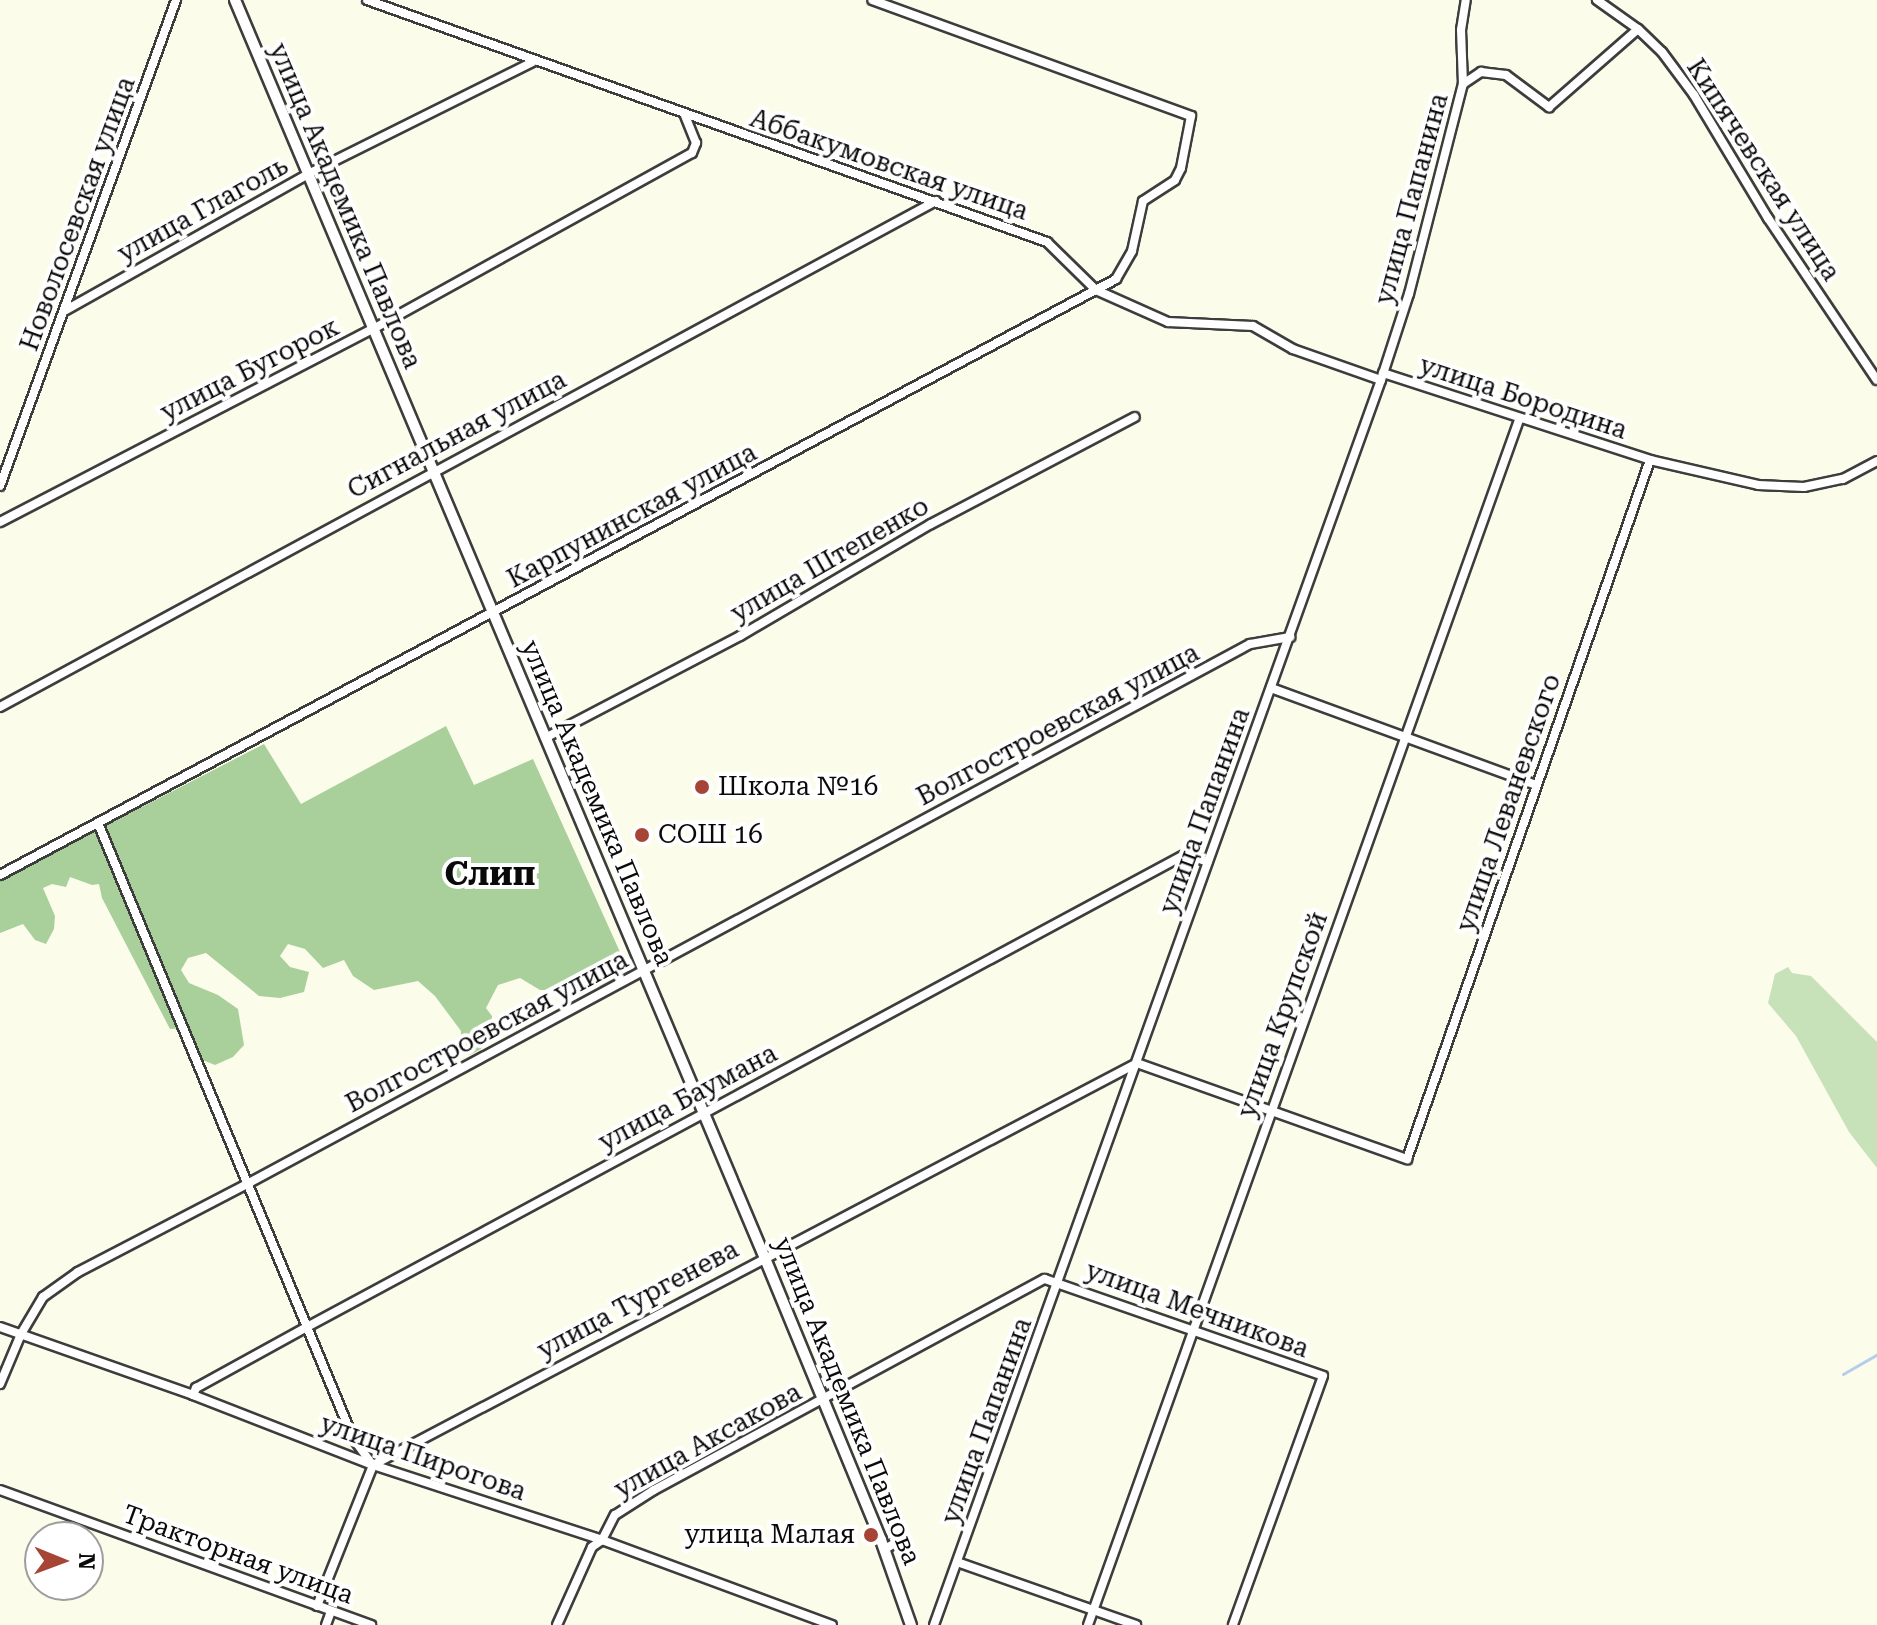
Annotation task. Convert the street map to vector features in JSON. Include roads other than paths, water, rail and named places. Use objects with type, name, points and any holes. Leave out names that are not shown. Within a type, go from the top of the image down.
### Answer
[{"type":"street","name":"Новолосевская улица","points":[[0,486],[176,0]]},
{"type":"street","name":"улица Академика Павлова","points":[[235,0],[764,1256],[885,1549],[911,1625]]},
{"type":"street","name":"Аббакумовская улица","points":[[367,0],[533,62],[1047,242],[1096,290],[1168,322],[1253,326],[1293,349],[1382,377]]},
{"type":"street","name":"Карпунинская улица","points":[[0,875],[1116,279],[1125,268],[1143,201],[1175,180],[1181,168],[1191,116],[872,0]]},
{"type":"street","name":"улица Папанина","points":[[934,1625],[1382,377],[1409,294],[1463,84],[1461,30],[1466,0]]},
{"type":"street","name":"Кипячевская улица","points":[[1597,0],[1638,29],[1662,52],[1694,95],[1768,218],[1877,380]]},
{"type":"street","points":[[1463,84],[1481,72],[1506,75],[1549,107],[1638,29]]},
{"type":"street","name":"улица Глаголь","points":[[66,310],[308,174],[533,62]]},
{"type":"street","name":"улица Бугорок","points":[[0,522],[373,329],[692,153],[694,134],[685,116]]},
{"type":"street","name":"Сигнальная улица","points":[[0,707],[936,201]]},
{"type":"street","name":"улица Бородина","points":[[1382,377],[1650,460],[1758,485],[1804,487],[1843,479],[1877,461]]},
{"type":"street","name":"улица Штепенко","points":[[545,738],[740,636],[931,524],[1135,417]]},
{"type":"street","name":"улица Крупской","points":[[1088,1625],[1519,420]]},
{"type":"street","name":"улица Леваневского","points":[[1271,1110],[1407,1159],[1650,460]]},
{"type":"street","name":"Волгостроевская улица","points":[[0,1384],[21,1334],[43,1297],[53,1288],[1250,644],[1290,637]]},
{"type":"street","points":[[1271,688],[1536,785]]},
{"type":"street","points":[[98,823],[353,1438],[373,1465],[317,1606]]},
{"type":"street","name":"улица Баумана","points":[[193,1395],[196,1388],[307,1327],[1186,854],[1208,862]]},
{"type":"street","points":[[1137,1063],[1271,1110]]},
{"type":"street","name":"улица Тургенева","points":[[373,1465],[764,1256],[1137,1063]]},
{"type":"street","name":"улица Аксакова","points":[[557,1625],[592,1547],[602,1540],[615,1515],[654,1490],[1045,1279],[1058,1282]]},
{"type":"street","name":"улица Мечникова","points":[[1058,1282],[1323,1376],[1233,1625]]},
{"type":"street","name":"улица Пирогова","points":[[0,1327],[193,1395],[373,1465],[602,1540],[810,1620],[832,1625]]},
{"type":"street","name":"Тракторная улица","points":[[0,1490],[371,1625]]},
{"type":"street","points":[[885,1549],[895,1543]]},
{"type":"street","points":[[957,1562],[1136,1625]]},
{"type":"street","points":[[326,1625],[331,1611]]},
{"type":"waterway","points":[[1843,1374],[1877,1354]]},
{"type":"place","name":"Школа №16","points":[[702,787]]},
{"type":"place","name":"СОШ 16","points":[[642,835]]},
{"type":"place","name":"улица Малая","points":[[871,1535]]},
{"type":"district","name":"Слип","points":[[490,874]]}]
